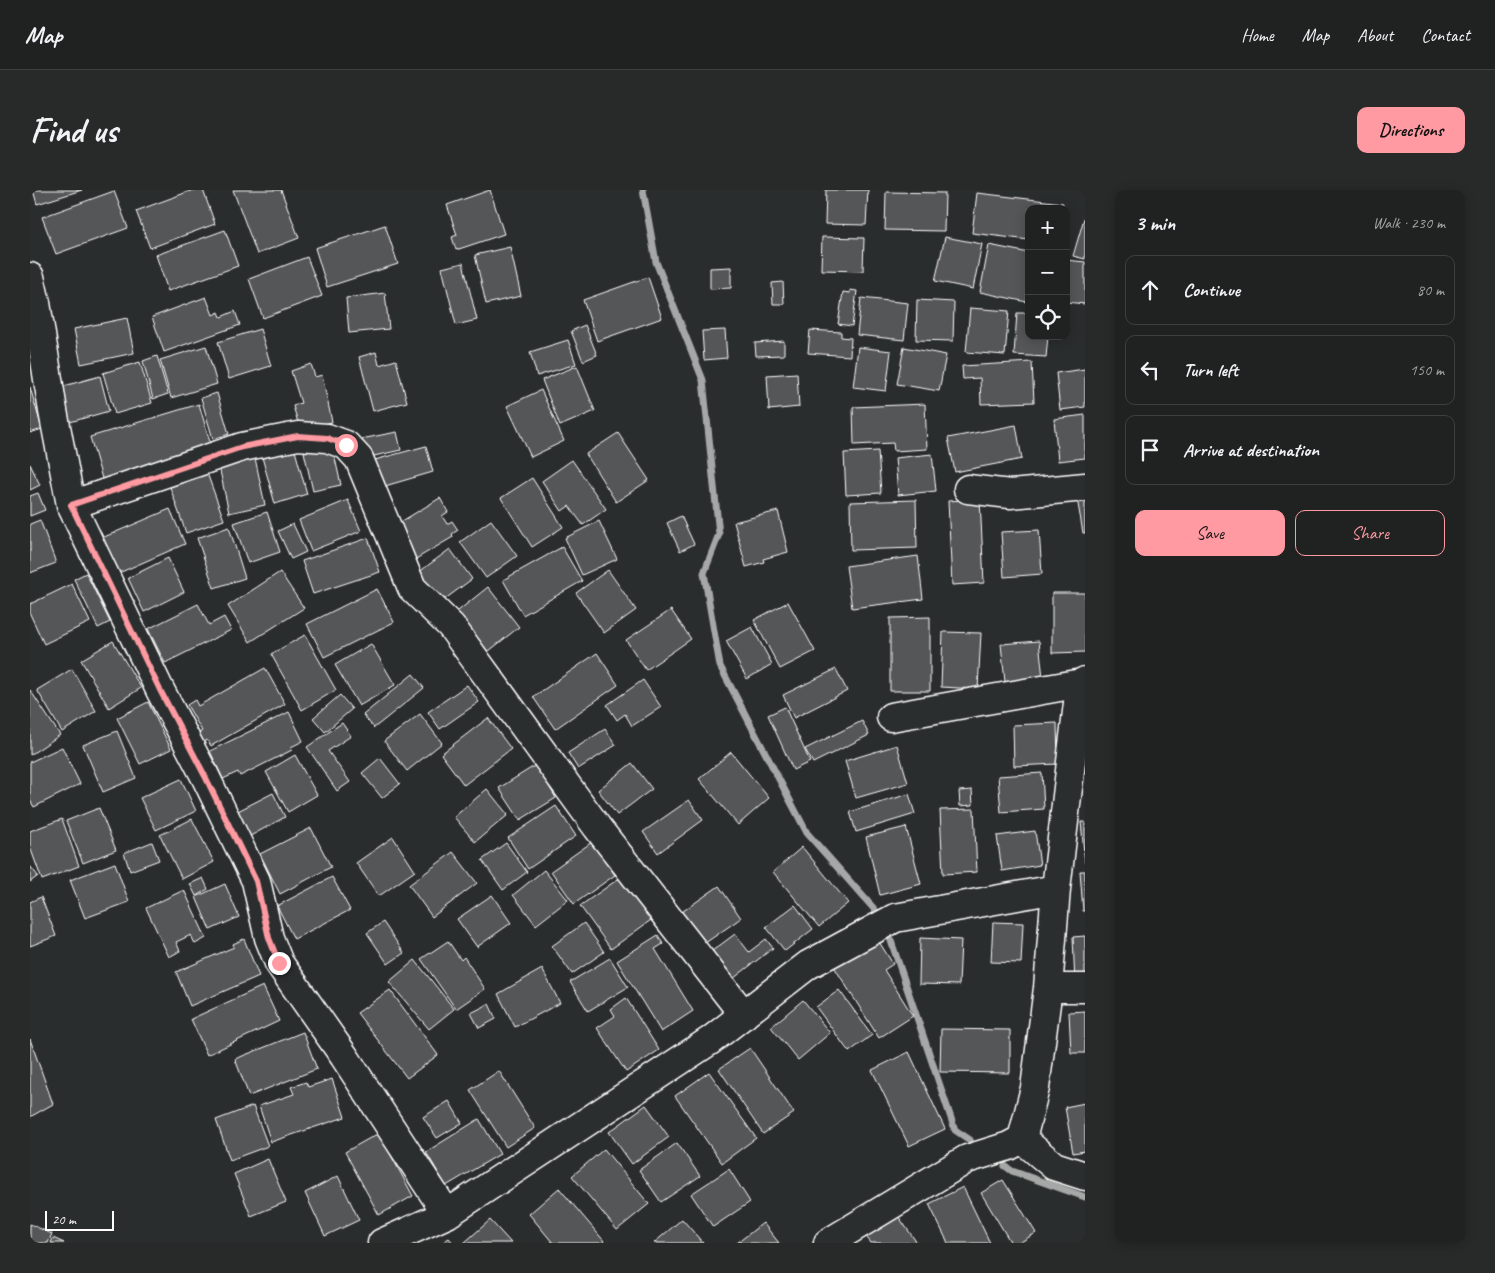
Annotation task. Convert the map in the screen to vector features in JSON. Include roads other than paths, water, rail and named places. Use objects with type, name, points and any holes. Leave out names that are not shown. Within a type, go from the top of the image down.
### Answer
[{"type":"street","points":[[30,277],[33,306],[71,505],[160,690],[205,776],[256,881],[269,938],[279,963],[344,1056],[447,1214]]},
{"type":"street","points":[[71,505],[242,447],[298,436],[327,438],[346,445],[359,459],[412,588],[452,626],[597,827],[744,1015]]},
{"type":"street","points":[[968,489],[1010,494],[1085,487]]},
{"type":"street","points":[[828,1243],[967,1159],[1009,1146],[1022,1139],[1035,1088],[1048,988],[1056,889],[1078,703],[1084,682],[891,717]]},
{"type":"street","points":[[382,1243],[447,1214],[711,1040],[808,965],[884,924],[1056,889]]},
{"type":"street","points":[[1048,988],[1085,988]]},
{"type":"street","points":[[1022,1139],[1054,1166],[1085,1176]]},
{"type":"waterway","points":[[643,190],[656,262],[703,380],[719,534],[704,573],[720,666],[807,833],[883,919]]},
{"type":"waterway","points":[[887,929],[955,1130],[970,1140]]},
{"type":"waterway","points":[[1005,1166],[1012,1171],[1085,1197]]}]
